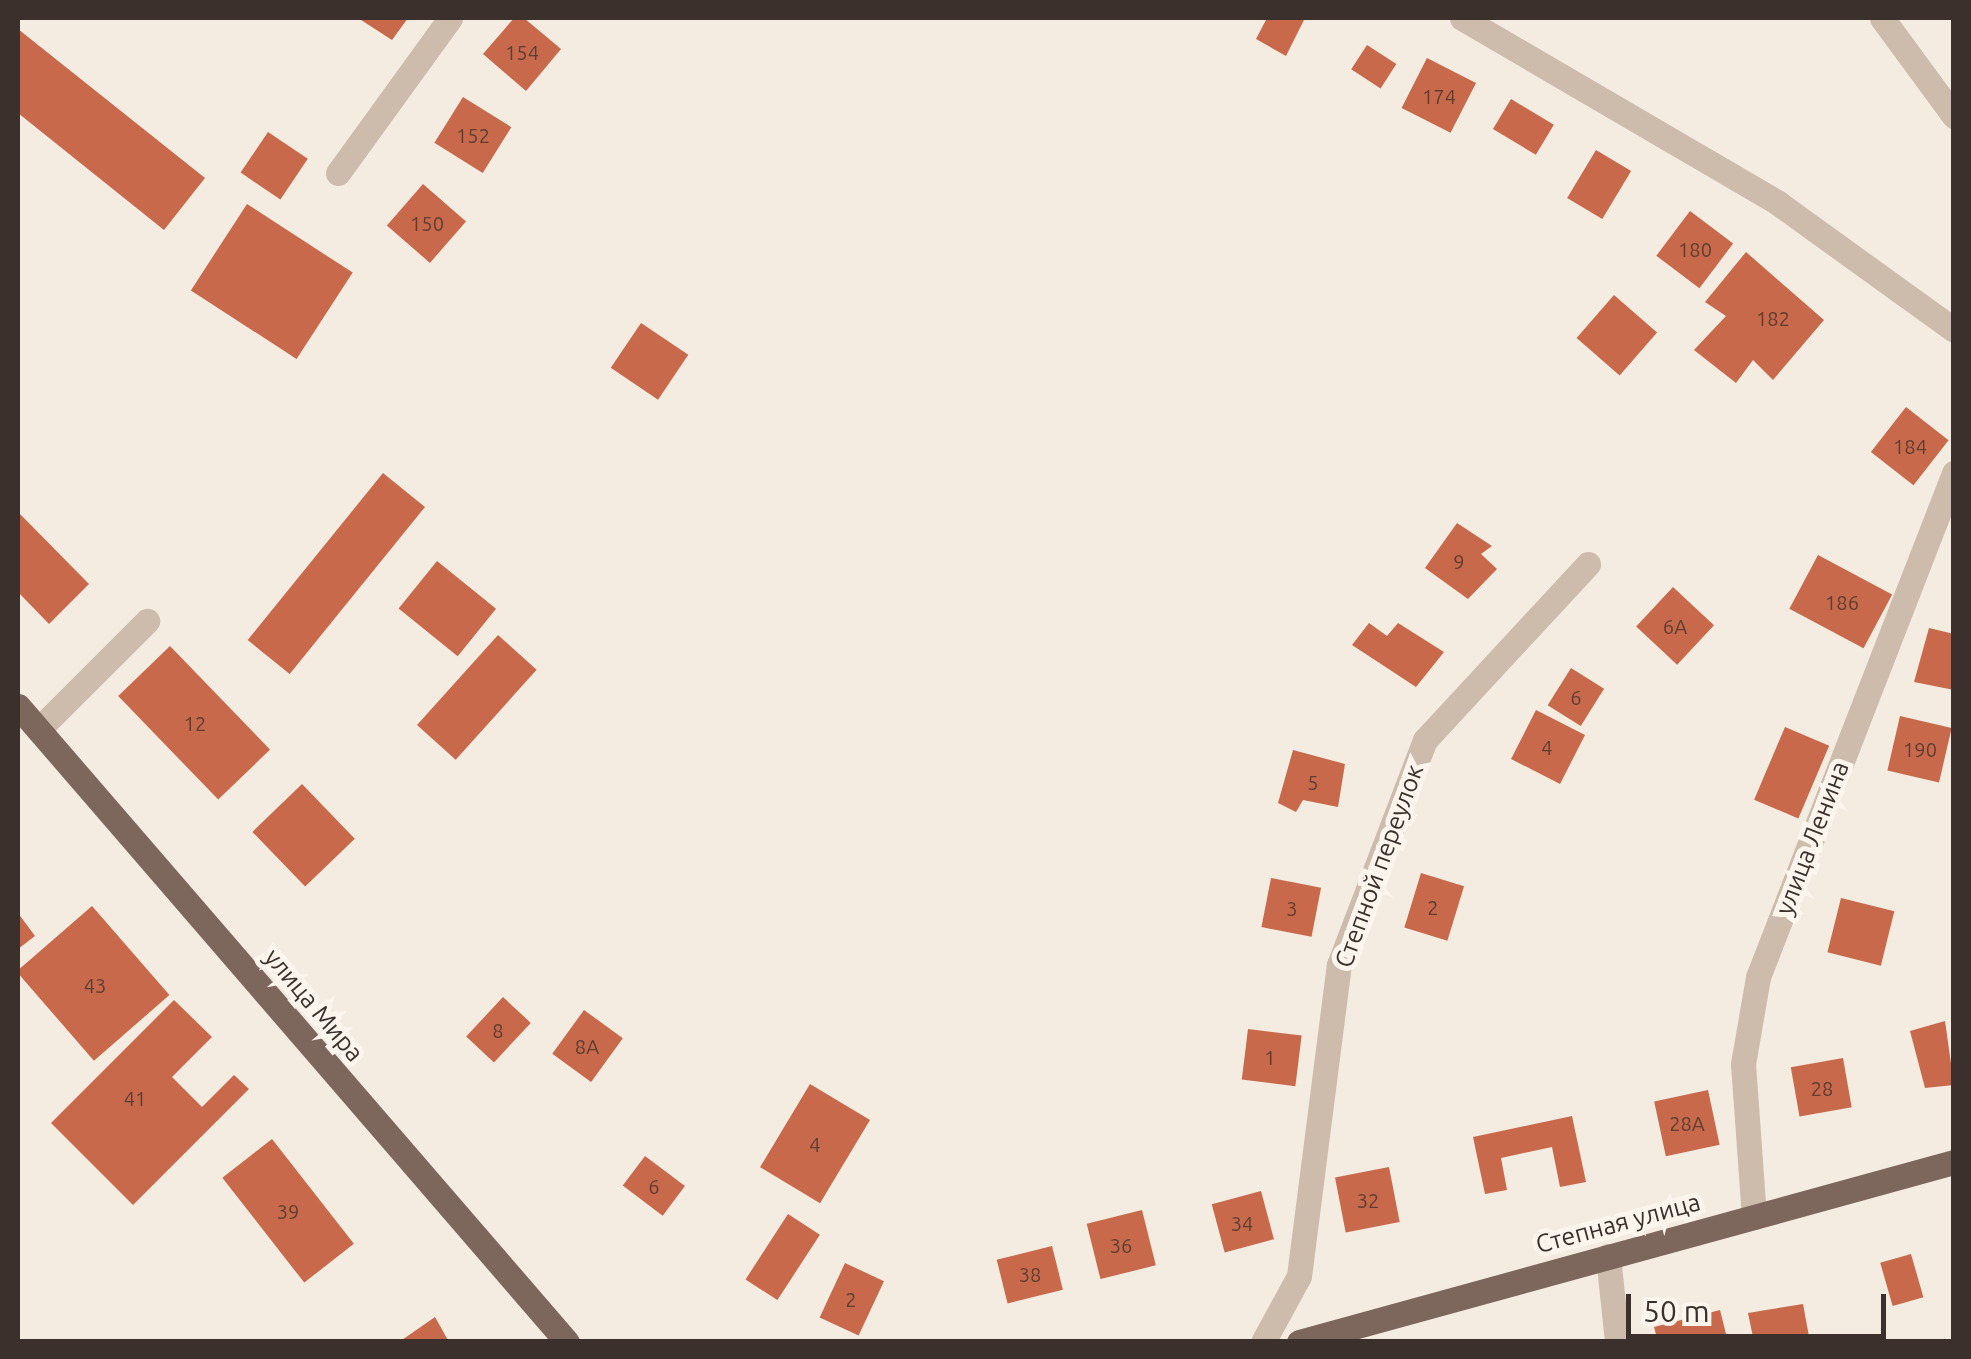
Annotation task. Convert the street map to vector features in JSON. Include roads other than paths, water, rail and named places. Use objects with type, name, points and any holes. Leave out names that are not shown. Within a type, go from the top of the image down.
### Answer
[{"type":"main road","name":"улица Мира","points":[[18,706],[567,1342]]},
{"type":"main road","name":"Степная улица","points":[[1299,1342],[1954,1162]]},
{"type":"street","points":[[338,174],[450,18]]},
{"type":"street","points":[[1462,18],[1778,203],[1954,330]]},
{"type":"street","points":[[1882,18],[1954,116]]},
{"type":"street","name":"улица Ленина","points":[[1754,1217],[1743,1064],[1758,976],[1954,474]]},
{"type":"street","name":"Степной переулок","points":[[1264,1342],[1299,1276],[1339,965],[1425,740],[1588,564]]},
{"type":"street","points":[[40,728],[147,621]]},
{"type":"street","points":[[1608,1256],[1618,1342]]}]
